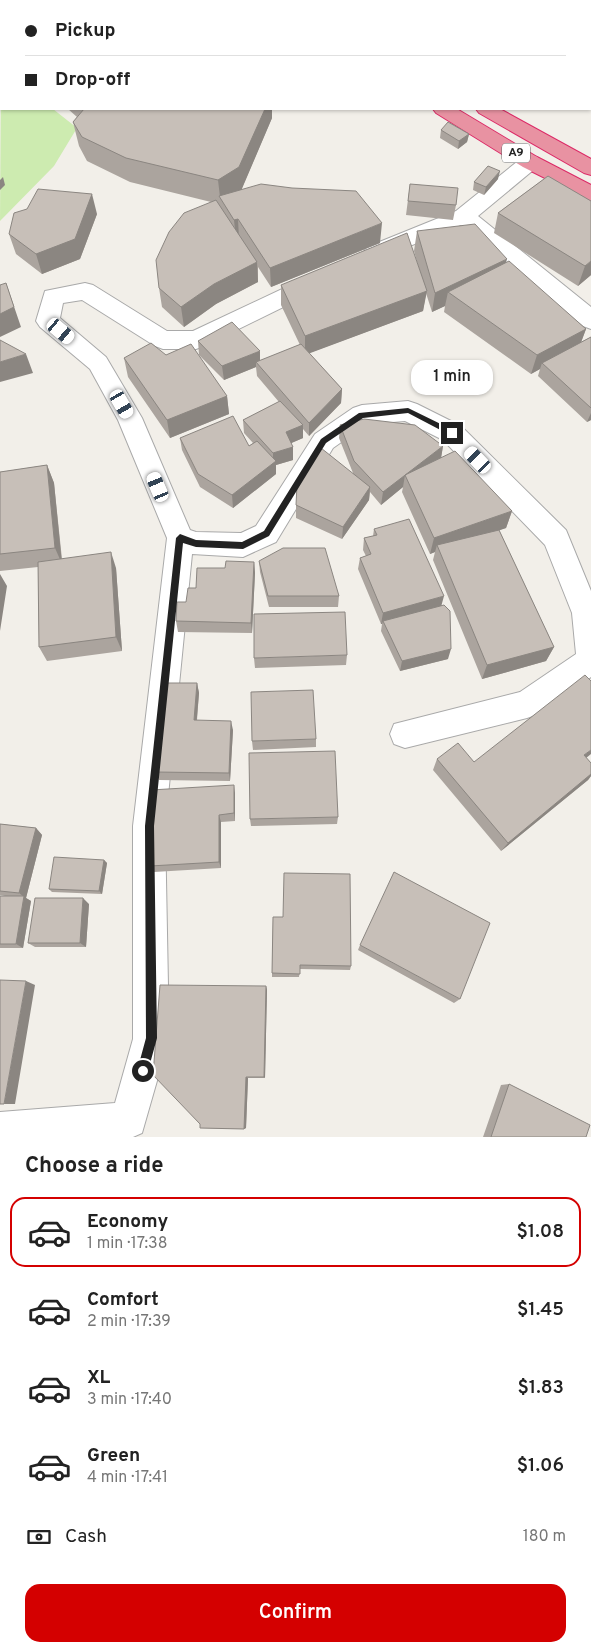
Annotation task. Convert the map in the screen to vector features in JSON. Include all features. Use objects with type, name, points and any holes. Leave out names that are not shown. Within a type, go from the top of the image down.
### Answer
[{"type":"highway","name":"A9","points":[[446,110],[530,162],[591,194]]},
{"type":"highway","name":"A9","points":[[488,110],[591,168]]},
{"type":"street","points":[[0,1132],[129,1120],[151,1038],[149,826],[180,538],[130,418],[98,363],[48,321],[53,297],[85,291],[163,340],[196,340],[347,266],[464,216],[530,162]]},
{"type":"street","points":[[464,216],[591,320]]},
{"type":"street","points":[[180,538],[196,544],[243,545],[266,534],[324,441],[362,415],[408,410],[452,433],[556,538],[586,613],[591,660],[527,704],[405,734]]},
{"type":"green space","points":[[1,110],[54,110],[77,128],[54,166],[0,221]]},
{"type":"building","points":[[83,110],[265,110],[239,167],[218,180],[126,158],[82,137],[73,122]]},
{"type":"building","points":[[448,122],[469,134],[459,141],[441,130]]},
{"type":"building","points":[[488,166],[500,171],[486,187],[474,182]]},
{"type":"building","points":[[548,176],[591,201],[591,261],[585,266],[498,213]]},
{"type":"building","points":[[261,184],[292,188],[356,191],[382,223],[270,268],[238,219],[234,220],[219,196]]},
{"type":"building","points":[[410,184],[458,188],[456,205],[408,201]]},
{"type":"building","points":[[38,189],[92,194],[75,239],[36,254],[9,234],[14,213],[27,209]]},
{"type":"building","points":[[216,200],[257,262],[214,284],[181,307],[159,288],[156,260],[169,232],[184,213]]},
{"type":"building","points":[[475,224],[507,259],[435,293],[417,231]]},
{"type":"building","points":[[407,233],[427,291],[305,336],[281,285]]},
{"type":"building","points":[[509,261],[586,329],[537,355],[448,292]]},
{"type":"building","points":[[6,283],[14,307],[0,314],[0,285]]},
{"type":"building","points":[[232,322],[260,351],[222,366],[198,341]]},
{"type":"building","points":[[591,337],[591,408],[542,363]]},
{"type":"building","points":[[0,340],[26,354],[0,362]]},
{"type":"building","points":[[151,343],[166,355],[191,344],[227,396],[167,420],[124,358]]},
{"type":"building","points":[[301,344],[342,389],[309,423],[256,362]]},
{"type":"building","points":[[280,401],[303,425],[286,432],[293,447],[273,453],[243,420]]},
{"type":"building","points":[[233,416],[249,446],[257,441],[276,461],[232,495],[198,474],[180,438]]},
{"type":"building","points":[[364,419],[415,425],[443,446],[383,492],[354,461],[340,425]]},
{"type":"building","points":[[321,448],[370,487],[343,527],[296,505],[297,485]]},
{"type":"building","points":[[455,451],[512,511],[434,538],[405,475]]},
{"type":"building","points":[[47,465],[55,548],[0,554],[0,472]]},
{"type":"building","points":[[409,519],[444,596],[383,613],[360,558],[371,554],[364,538],[377,535],[374,529]]},
{"type":"building","points":[[499,530],[554,647],[487,665],[437,545]]},
{"type":"building","points":[[283,548],[325,548],[339,596],[268,596],[259,561]]},
{"type":"building","points":[[111,552],[116,637],[39,647],[38,562]]},
{"type":"building","points":[[226,561],[254,562],[251,623],[176,621],[177,602],[186,602],[188,588],[196,588],[197,568],[225,568]]},
{"type":"building","points":[[444,605],[450,611],[451,649],[402,661],[383,621]]},
{"type":"building","points":[[345,612],[347,655],[254,658],[254,614]]},
{"type":"building","points":[[585,675],[591,681],[591,750],[584,755],[591,763],[591,774],[508,843],[437,759],[458,743],[474,762]]},
{"type":"building","points":[[165,683],[197,683],[194,720],[231,721],[229,773],[156,772]]},
{"type":"building","points":[[313,690],[316,739],[252,741],[251,692]]},
{"type":"building","points":[[335,751],[338,817],[250,819],[249,753]]},
{"type":"building","points":[[234,785],[234,813],[219,815],[219,862],[150,866],[151,790]]},
{"type":"building","points":[[0,824],[36,828],[19,893],[0,891]]},
{"type":"building","points":[[54,857],[104,860],[99,891],[49,889]]},
{"type":"building","points":[[394,872],[490,923],[460,999],[360,945]]},
{"type":"building","points":[[284,873],[350,874],[351,966],[300,965],[300,974],[272,973],[273,917],[283,917]]},
{"type":"building","points":[[0,896],[24,896],[16,944],[0,944]]},
{"type":"building","points":[[35,898],[83,898],[80,943],[28,943]]},
{"type":"building","points":[[0,980],[26,981],[4,1104],[0,1104]]},
{"type":"building","points":[[160,985],[266,986],[264,1077],[246,1077],[244,1129],[200,1128],[200,1124],[153,1075]]},
{"type":"building","points":[[509,1084],[590,1125],[586,1137],[491,1137]]},
{"type":"route","points":[[143,1071],[151,1038],[149,826],[174,574],[180,538],[196,544],[243,545],[266,534],[324,441],[362,415],[408,410],[452,433]]}]
